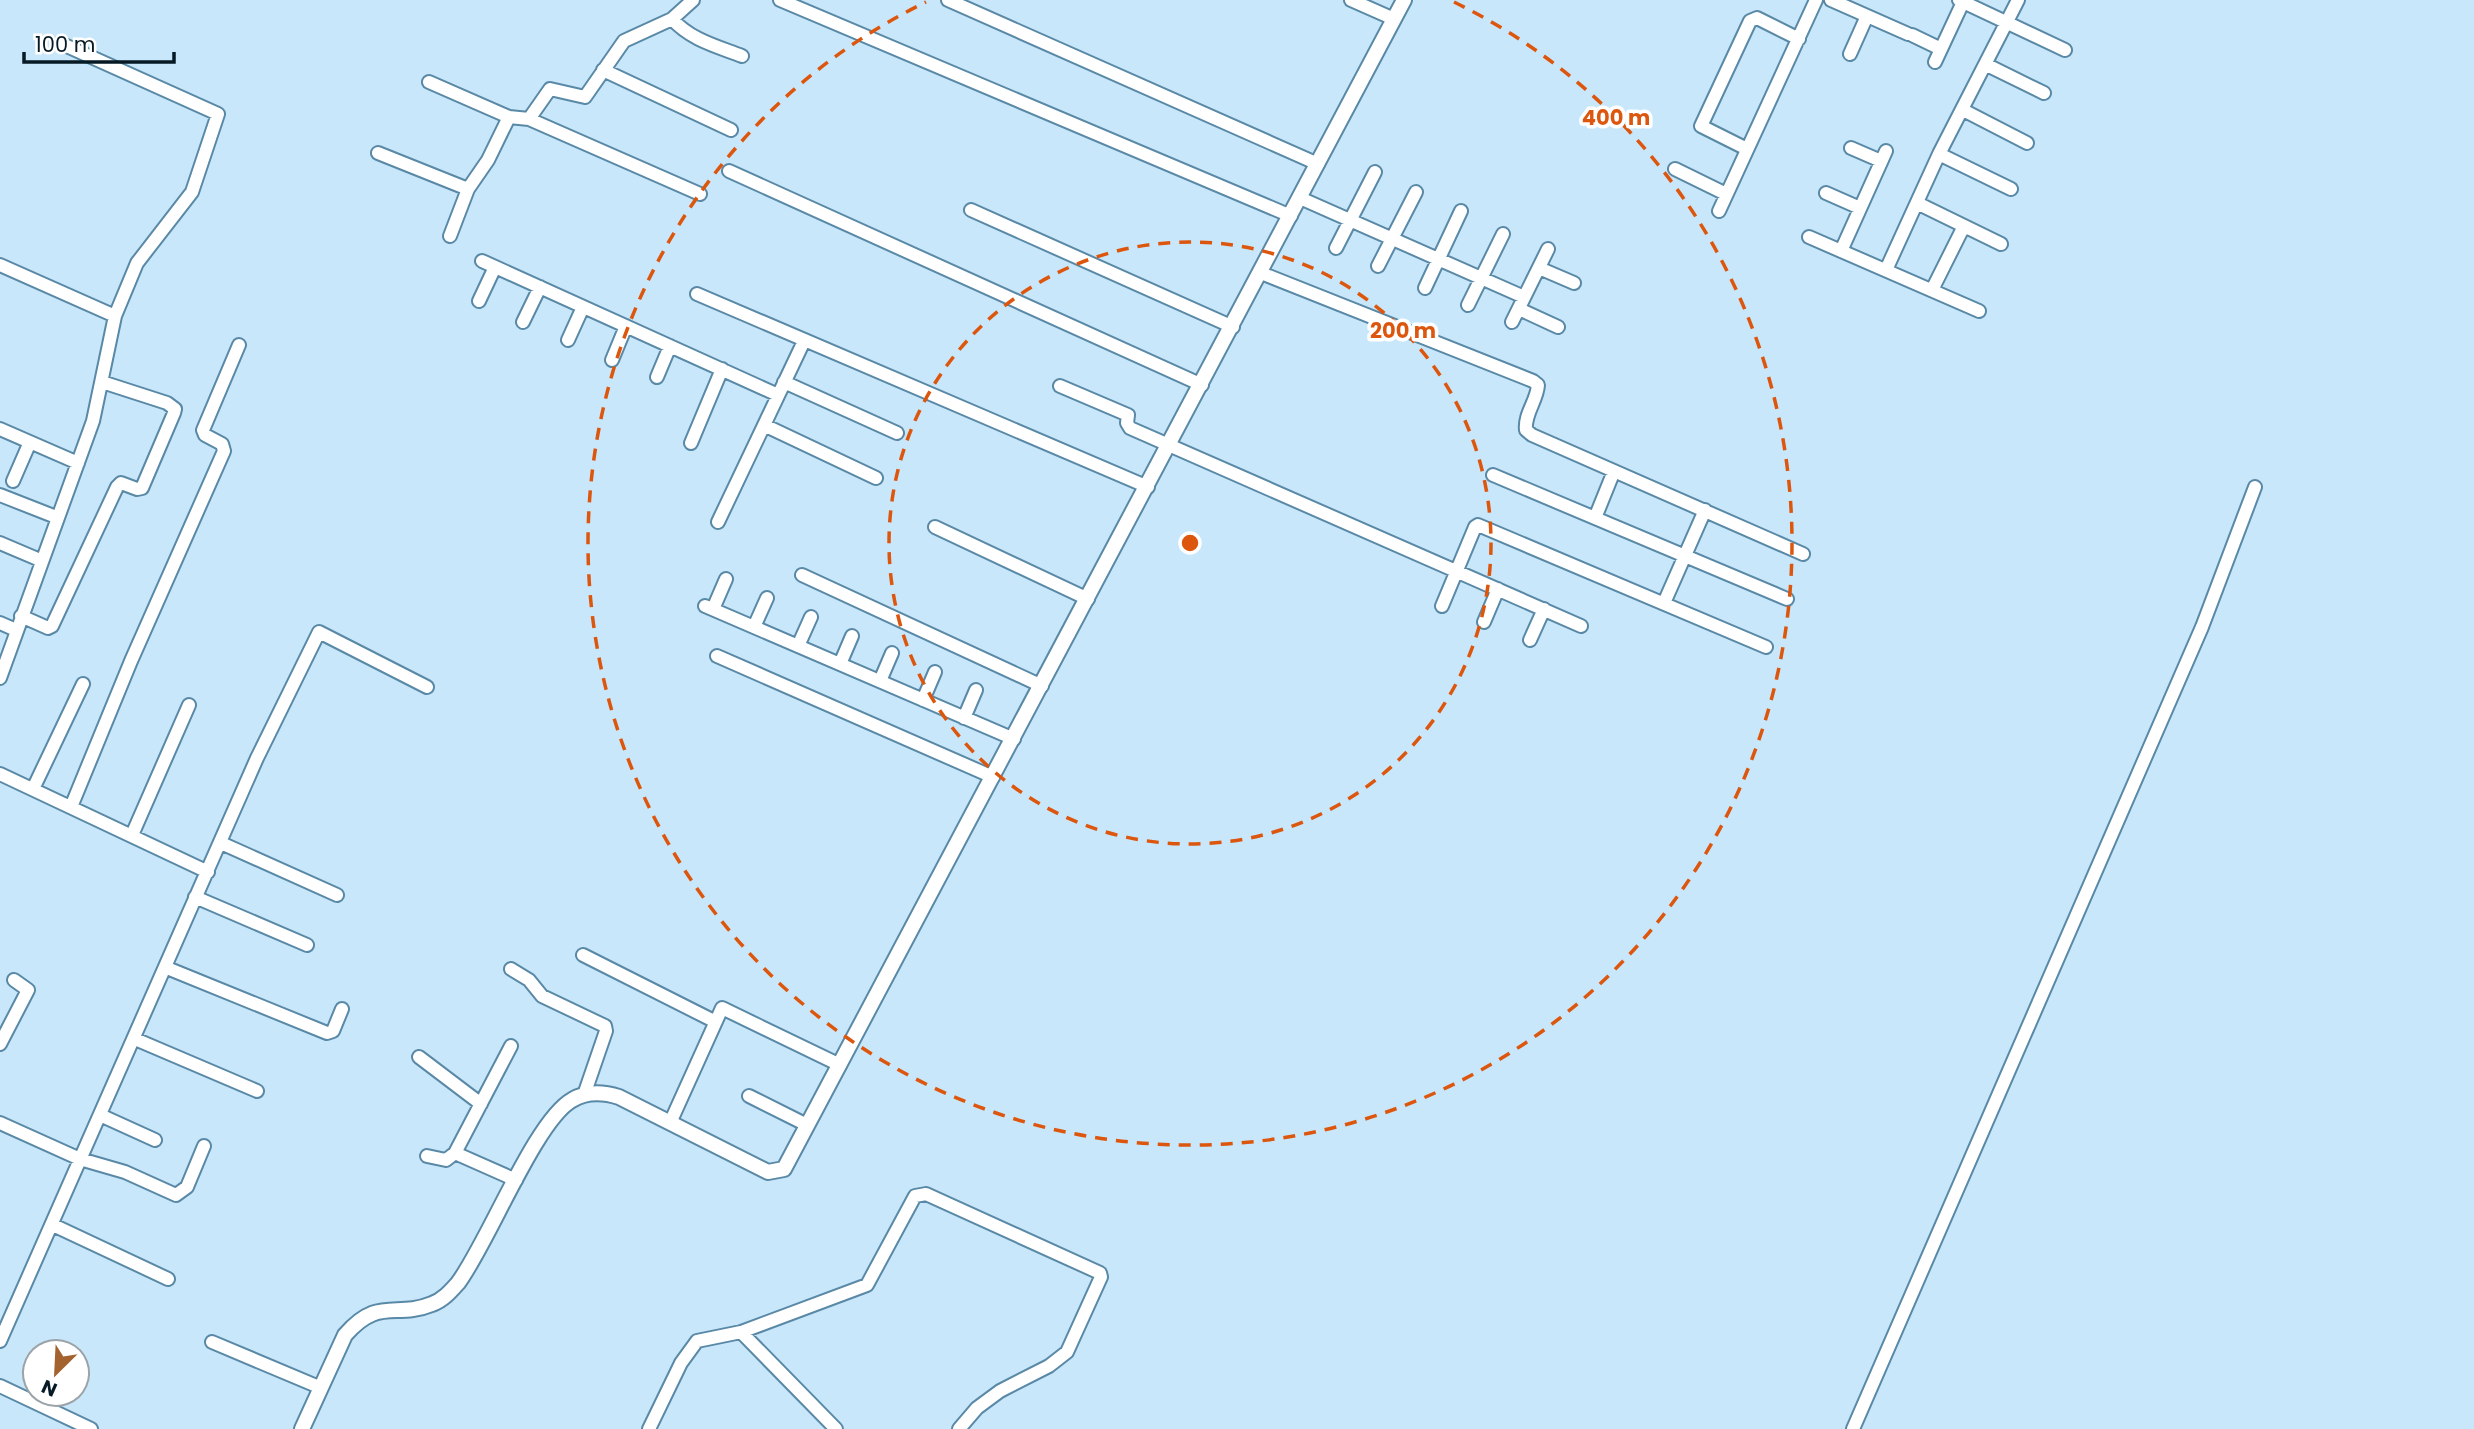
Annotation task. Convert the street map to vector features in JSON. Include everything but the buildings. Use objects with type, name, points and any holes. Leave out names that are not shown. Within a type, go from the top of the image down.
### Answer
[{"type":"street","points":[[529,119],[550,89],[585,97],[624,41],[672,19],[693,0]]},
{"type":"street","points":[[780,0],[1291,216]]},
{"type":"street","points":[[948,0],[1318,164]]},
{"type":"street","points":[[1351,0],[1394,19]]},
{"type":"street","points":[[302,1429],[345,1335],[369,1313],[431,1305],[444,1298],[458,1283],[560,1108],[584,1095],[601,1092],[619,1097],[768,1172],[784,1169],[1170,446],[1404,0]]},
{"type":"street","points":[[1718,211],[1816,0]]},
{"type":"street","points":[[1831,0],[1941,49]]},
{"type":"street","points":[[1886,270],[1940,154],[2018,0]]},
{"type":"street","points":[[1935,62],[1961,1],[2065,50]]},
{"type":"street","points":[[1850,54],[1867,16]]},
{"type":"street","points":[[1747,149],[1701,126],[1750,21],[1757,18],[1799,39]]},
{"type":"street","points":[[672,19],[683,31],[698,40],[742,55]]},
{"type":"street","points":[[0,678],[40,560],[78,463],[102,382],[115,316],[137,263],[192,192],[218,114],[60,43]]},
{"type":"street","points":[[1987,65],[2044,93]]},
{"type":"street","points":[[603,70],[731,130]]},
{"type":"street","points":[[429,82],[509,117],[529,119],[700,194]]},
{"type":"street","points":[[1963,110],[2027,143]]},
{"type":"street","points":[[450,236],[468,189],[488,160],[509,117]]},
{"type":"street","points":[[1840,251],[1883,156],[1851,148]]},
{"type":"street","points":[[378,153],[468,189]]},
{"type":"street","points":[[1940,154],[2011,189]]},
{"type":"street","points":[[1675,169],[1727,194]]},
{"type":"street","points":[[729,171],[1202,385]]},
{"type":"street","points":[[1336,248],[1375,172]]},
{"type":"street","points":[[1378,266],[1416,192]]},
{"type":"street","points":[[1826,193],[1860,208]]},
{"type":"street","points":[[1300,198],[1481,278],[1558,327]]},
{"type":"street","points":[[1917,203],[2001,243]]},
{"type":"street","points":[[971,210],[1233,327]]},
{"type":"street","points":[[1424,288],[1461,211]]},
{"type":"street","points":[[1932,290],[1964,226]]},
{"type":"street","points":[[1468,305],[1503,234]]},
{"type":"street","points":[[1809,237],[1979,311]]},
{"type":"street","points":[[1512,322],[1548,249]]},
{"type":"street","points":[[479,301],[488,264],[778,395]]},
{"type":"street","points":[[0,265],[115,316]]},
{"type":"street","points":[[1539,268],[1574,283]]},
{"type":"street","points":[[1261,273],[1533,382],[1538,385],[1538,392],[1525,423],[1526,430],[1803,554]]},
{"type":"street","points":[[523,322],[540,287]]},
{"type":"street","points":[[697,294],[1148,487]]},
{"type":"street","points":[[568,340],[583,307]]},
{"type":"street","points":[[612,360],[626,326]]},
{"type":"street","points":[[718,522],[804,341]]},
{"type":"street","points":[[71,807],[131,661],[224,451],[222,444],[205,435],[203,430],[239,345]]},
{"type":"street","points":[[657,377],[670,346]]},
{"type":"street","points":[[691,443],[722,369]]},
{"type":"street","points":[[21,616],[48,628],[52,626],[117,487],[121,483],[142,488],[174,413],[175,409],[167,403],[102,382]]},
{"type":"street","points":[[784,382],[897,433]]},
{"type":"street","points":[[1060,386],[1128,415],[1126,423],[1130,428],[1581,626]]},
{"type":"street","points":[[764,425],[876,478]]},
{"type":"street","points":[[0,429],[78,463]]},
{"type":"street","points":[[13,481],[30,442]]},
{"type":"street","points":[[1595,518],[1614,471]]},
{"type":"street","points":[[1493,475],[1787,599]]},
{"type":"street","points":[[1853,1429],[2202,627],[2255,487]]},
{"type":"street","points":[[0,495],[56,517]]},
{"type":"street","points":[[1664,603],[1705,510]]},
{"type":"street","points":[[1442,606],[1478,525],[1766,647]]},
{"type":"street","points":[[935,527],[1088,599]]},
{"type":"street","points":[[0,543],[40,560]]},
{"type":"street","points":[[802,575],[1042,686]]},
{"type":"street","points":[[726,579],[709,608],[1014,739]]},
{"type":"street","points":[[1484,622],[1497,589]]},
{"type":"street","points":[[754,627],[767,598]]},
{"type":"street","points":[[1530,640],[1544,609]]},
{"type":"street","points":[[798,646],[811,617]]},
{"type":"street","points":[[0,622],[16,630]]},
{"type":"street","points":[[0,1341],[167,968],[195,897],[257,758],[319,632],[427,687]]},
{"type":"street","points":[[840,664],[852,636]]},
{"type":"street","points":[[880,681],[892,653]]},
{"type":"street","points":[[717,656],[993,777]]},
{"type":"street","points":[[923,700],[935,672]]},
{"type":"street","points":[[33,789],[83,684]]},
{"type":"street","points":[[964,718],[976,690]]},
{"type":"street","points":[[132,835],[189,705]]},
{"type":"street","points":[[0,774],[208,872]]},
{"type":"street","points":[[221,843],[337,895]]},
{"type":"street","points":[[195,897],[307,945]]},
{"type":"street","points":[[583,955],[714,1021]]},
{"type":"street","points":[[167,968],[327,1034],[333,1031],[342,1009]]},
{"type":"street","points":[[512,969],[529,980],[542,996],[605,1026],[606,1031],[584,1095]]},
{"type":"street","points":[[0,1044],[28,990],[14,980]]},
{"type":"street","points":[[670,1123],[722,1008],[840,1065]]},
{"type":"street","points":[[135,1039],[257,1091]]},
{"type":"street","points":[[428,1156],[446,1160],[455,1153],[511,1045]]},
{"type":"street","points":[[419,1057],[481,1104]]},
{"type":"street","points":[[748,1096],[807,1125]]},
{"type":"street","points":[[100,1115],[155,1140]]},
{"type":"street","points":[[0,1123],[80,1159],[180,1194],[191,1178],[204,1146]]},
{"type":"street","points":[[455,1153],[516,1180]]},
{"type":"street","points":[[649,1429],[690,1349],[697,1341],[741,1332],[867,1284],[915,1196],[920,1194],[926,1194],[1100,1273],[1096,1290],[1067,1352],[1049,1366],[992,1396],[977,1408],[959,1429]]},
{"type":"street","points":[[52,1225],[168,1279]]},
{"type":"street","points":[[741,1332],[836,1429]]},
{"type":"street","points":[[212,1342],[319,1387]]},
{"type":"street","points":[[0,1385],[62,1423],[91,1429]]}]
